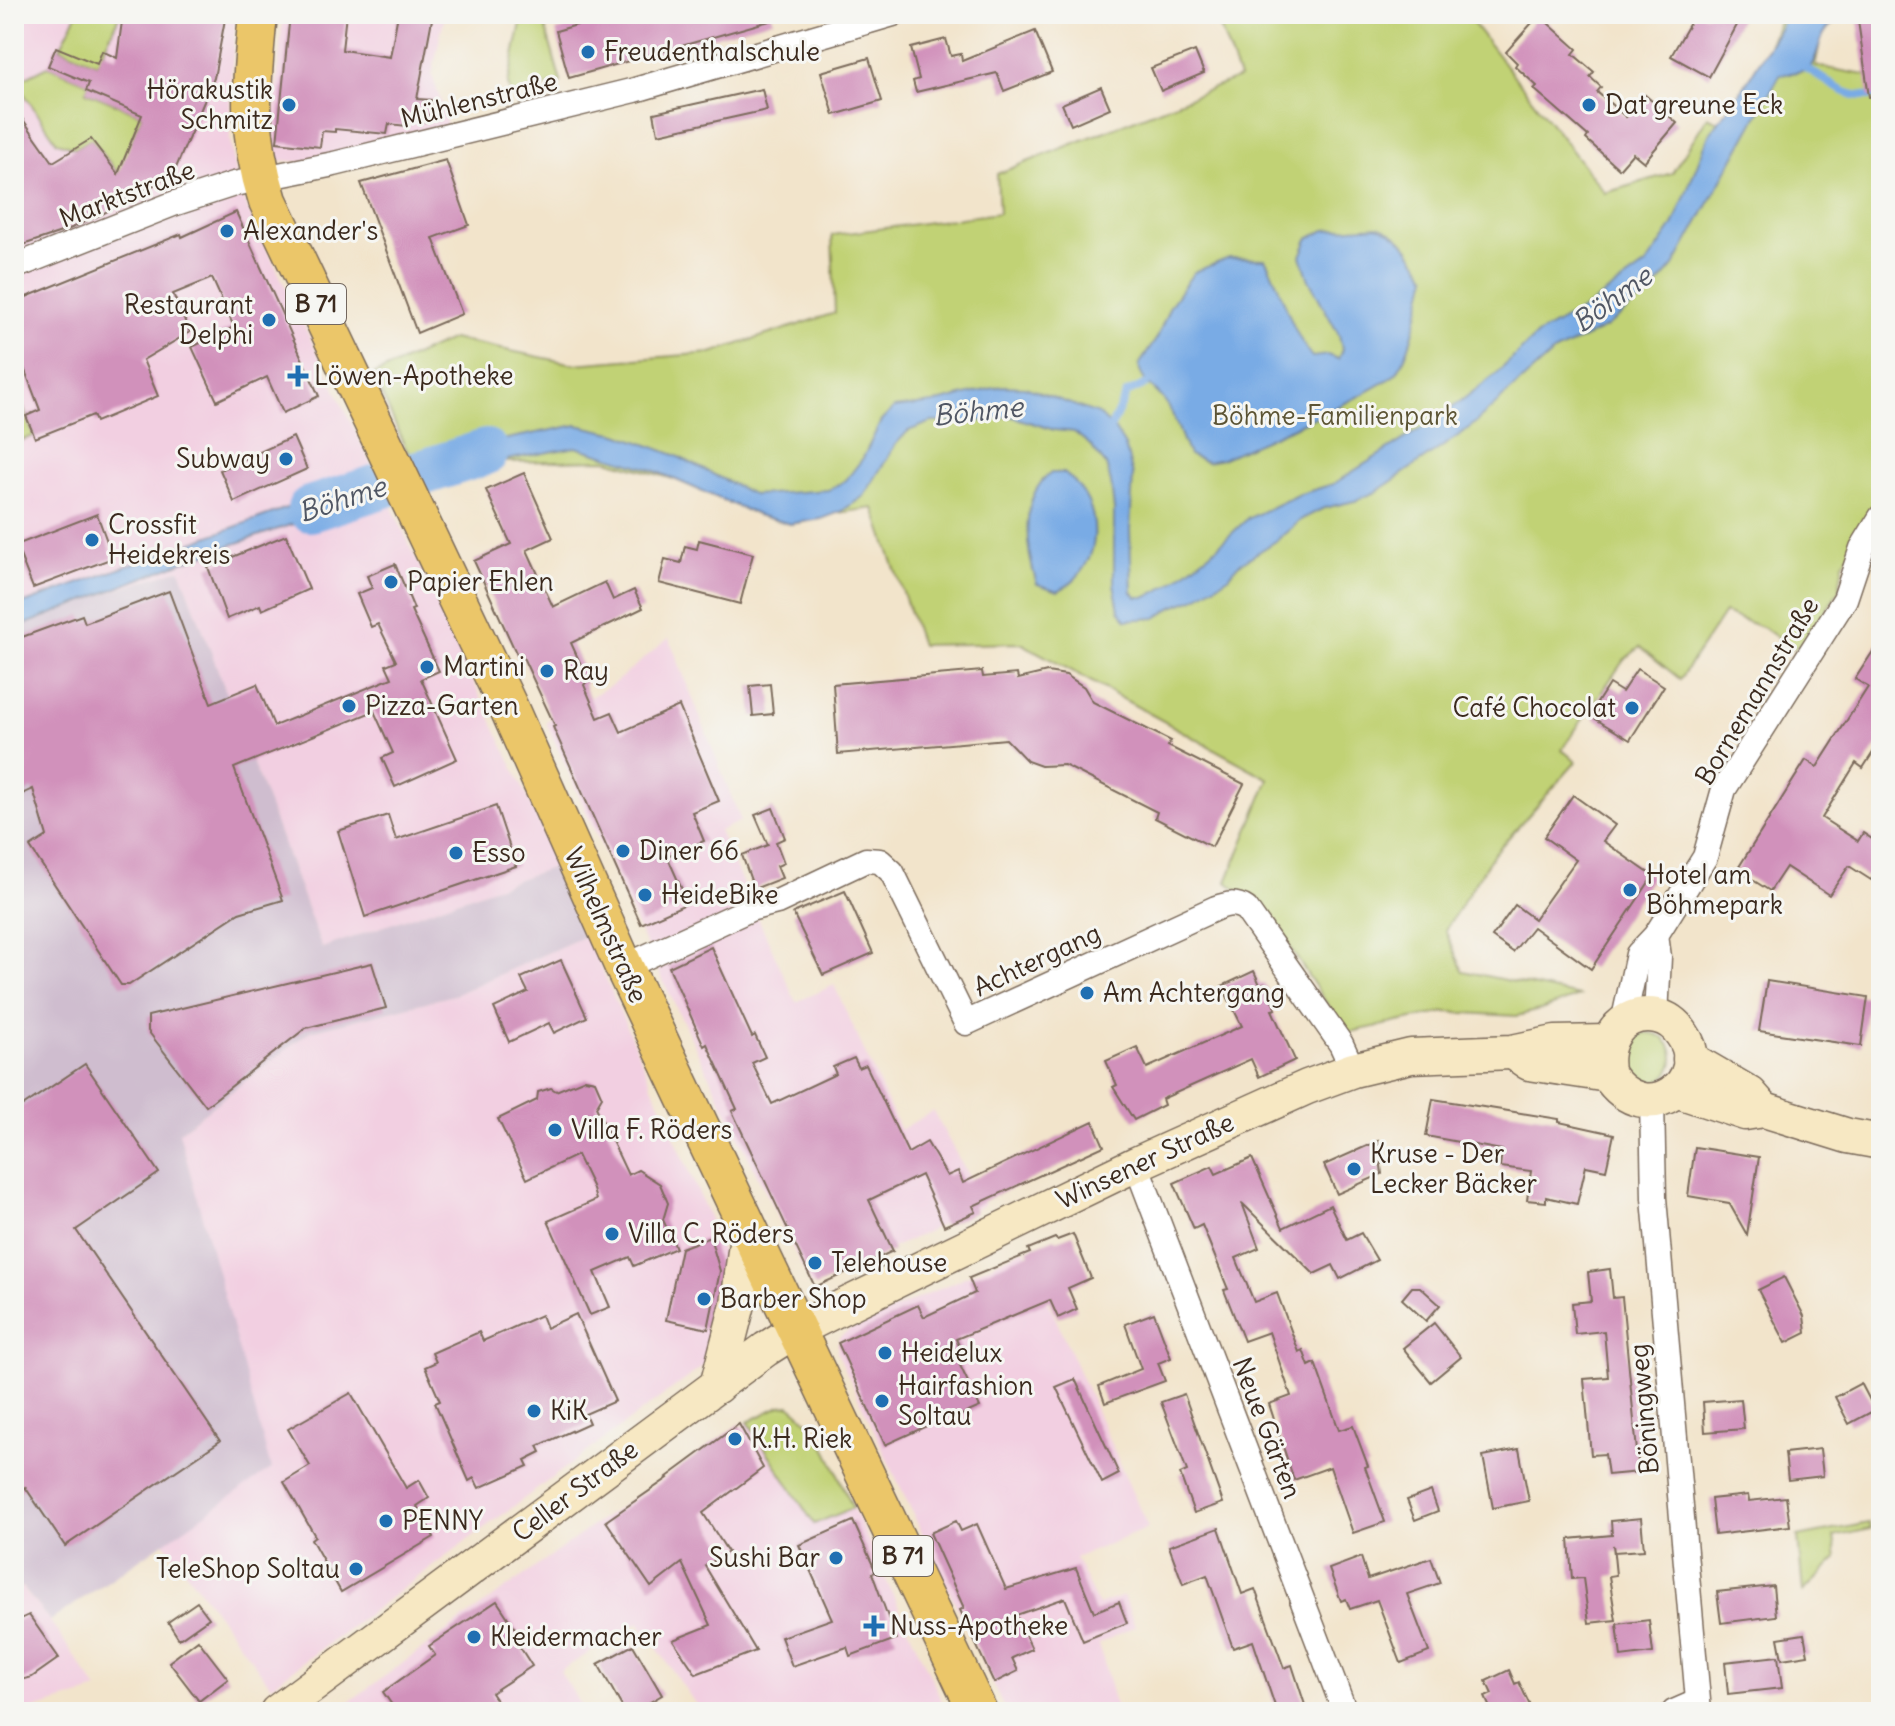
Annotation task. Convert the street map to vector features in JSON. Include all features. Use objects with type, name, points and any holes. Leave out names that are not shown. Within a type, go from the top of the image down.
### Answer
[{"type":"main road","name":"B 71","points":[[258,14],[251,108],[253,139],[261,178]]},
{"type":"main road","name":"Wilhelmstraße","points":[[261,178],[268,201],[507,704],[624,967],[796,1330]]},
{"type":"main road","points":[[1664,1096],[1689,1071],[1690,1059],[1684,1036],[1667,1020],[1624,1039],[1616,1086],[1626,1095],[1639,1100],[1664,1096],[1745,1113],[1764,1110],[1848,1136],[1881,1142]]},
{"type":"main road","name":"Winsener Straße","points":[[796,1330],[1136,1164],[1307,1087],[1353,1070],[1411,1056],[1512,1052],[1555,1043],[1624,1039]]},
{"type":"main road","points":[[1690,1059],[1750,1094],[1764,1110]]},
{"type":"main road","points":[[717,1386],[738,1304],[748,1228]]},
{"type":"main road","name":"B 71","points":[[796,1330],[978,1712]]},
{"type":"main road","name":"Celler Straße","points":[[277,1712],[796,1330]]},
{"type":"street","name":"Mühlenstraße","points":[[261,178],[334,164],[635,90],[893,14]]},
{"type":"street","name":"Marktstraße","points":[[14,267],[173,204],[261,178]]},
{"type":"street","name":"Bornemannstraße","points":[[1624,1039],[1638,954],[1656,935],[1705,857],[1724,789],[1845,599],[1862,548],[1881,517]]},
{"type":"street","name":"Achtergang","points":[[624,967],[750,909],[777,902],[854,864],[873,859],[892,872],[966,1023],[1216,908],[1239,904],[1246,909],[1341,1044],[1353,1070]]},
{"type":"street","points":[[1624,1039],[1659,957],[1656,935]]},
{"type":"street","name":"Böningweg","points":[[1664,1096],[1654,1198],[1698,1707]]},
{"type":"street","name":"Neue Gärten","points":[[1136,1164],[1345,1712]]},
{"type":"street","points":[[1674,1712],[1698,1707]]},
{"type":"shaded area","points":[[14,14],[236,14],[230,139],[239,191],[392,507],[559,865],[322,948],[180,569],[22,622],[14,604]]},
{"type":"shaded area","points":[[283,14],[445,14],[432,75],[446,117],[446,130],[302,162],[278,160],[273,132]]},
{"type":"shaded area","points":[[180,569],[322,948],[559,865],[587,935],[454,995],[310,1031],[179,1132],[271,1469],[50,1621],[22,1587],[14,1589],[14,604],[22,622]]},
{"type":"shaded area","points":[[669,638],[741,821],[719,831],[796,1002],[834,985],[900,1130],[933,1111],[984,1205],[811,1286],[642,937],[546,722],[613,684]]},
{"type":"shaded area","points":[[587,935],[716,1233],[727,1270],[727,1304],[707,1363],[271,1686],[163,1541],[270,1469],[179,1132],[310,1031],[454,995]]},
{"type":"shaded area","points":[[1025,1249],[1148,1528],[1075,1558],[1098,1605],[1124,1596],[1135,1626],[1099,1644],[1117,1712],[1006,1712],[837,1352],[839,1337],[850,1330]]},
{"type":"shaded area","points":[[748,1422],[814,1524],[853,1508],[947,1712],[701,1712],[639,1622],[560,1671],[585,1712],[335,1712],[598,1522]]},
{"type":"shaded area","points":[[21,1587],[50,1621],[98,1690],[25,1712],[14,1712],[14,1589]]},
{"type":"green space","points":[[77,14],[120,14],[97,64],[60,48]]},
{"type":"green space","points":[[523,14],[544,14],[561,82],[511,96],[508,84]]},
{"type":"green space","name":"Böhme-Familienpark","points":[[1215,14],[1466,14],[1605,193],[1672,173],[1708,116],[1734,129],[1782,14],[1826,14],[1815,66],[1881,78],[1881,501],[1843,563],[1839,590],[1809,638],[1794,649],[1764,628],[1724,613],[1680,679],[1640,647],[1624,660],[1562,749],[1576,762],[1493,855],[1445,930],[1463,971],[1579,996],[1547,1008],[1517,1016],[1446,1012],[1346,1033],[1269,916],[1227,882],[1269,779],[1021,643],[921,645],[874,508],[778,521],[698,486],[607,460],[505,462],[425,491],[373,375],[452,339],[574,364],[711,353],[835,313],[832,235],[999,213],[997,174],[1239,78]]},
{"type":"green space","points":[[48,66],[89,83],[86,92],[142,115],[132,141],[125,182],[91,139],[76,148],[57,142],[16,82]]},
{"type":"green space","points":[[14,383],[34,436],[14,443]]},
{"type":"green space","points":[[1648,1033],[1665,1041],[1673,1058],[1665,1075],[1648,1083],[1631,1075],[1623,1058],[1631,1041]]},
{"type":"green space","points":[[790,1405],[820,1439],[853,1508],[814,1524],[748,1422],[780,1406]]},
{"type":"green space","points":[[1869,1523],[1870,1529],[1834,1537],[1837,1558],[1803,1592],[1798,1537]]},
{"type":"water","points":[[1785,14],[1847,14],[1824,34],[1809,70],[1780,75],[1674,266],[1653,290],[1605,328],[1553,353],[1468,429],[1376,492],[1355,501],[1324,508],[1302,519],[1276,541],[1238,565],[1227,578],[1156,618],[1126,620],[1119,610],[1114,584],[1114,510],[1106,465],[1089,444],[1074,432],[1054,430],[1010,416],[974,422],[932,422],[908,431],[895,445],[864,496],[842,511],[821,519],[790,524],[757,515],[653,470],[576,447],[501,461],[432,488],[421,462],[491,442],[577,425],[618,434],[675,455],[754,495],[828,490],[846,480],[863,458],[881,421],[894,408],[933,403],[1002,386],[1025,387],[1098,414],[1115,430],[1125,446],[1133,475],[1130,530],[1132,592],[1137,597],[1147,597],[1169,585],[1247,519],[1297,495],[1333,484],[1444,414],[1496,374],[1537,335],[1590,305],[1646,265],[1673,226],[1709,135],[1743,88],[1781,26]]},
{"type":"water","points":[[1378,226],[1402,241],[1427,276],[1412,337],[1398,371],[1345,403],[1222,459],[1207,462],[1189,455],[1169,407],[1145,381],[1139,365],[1157,338],[1170,306],[1194,272],[1229,258],[1265,259],[1297,334],[1312,357],[1328,355],[1338,359],[1342,349],[1339,335],[1309,280],[1301,256],[1308,239],[1325,230]]},
{"type":"water","points":[[1051,473],[1064,473],[1078,486],[1093,517],[1092,551],[1085,567],[1058,591],[1037,584],[1028,540],[1033,496],[1040,483]]},
{"type":"water","points":[[364,480],[372,497],[182,562],[14,629],[14,607]]},
{"type":"building","points":[[123,14],[226,14],[214,78],[176,168],[156,184],[102,214],[14,248],[14,107],[53,162],[91,139],[118,174],[142,115],[86,91],[89,83],[48,66],[56,47],[97,64],[102,51],[117,58]]},
{"type":"building","points":[[290,14],[346,14],[342,50],[390,57],[398,14],[433,14],[417,99],[431,100],[429,122],[408,120],[407,126],[389,124],[387,134],[335,129],[335,132],[322,131],[320,147],[277,142]]},
{"type":"building","name":"Freudenthalschule","points":[[584,14],[772,14],[773,20],[569,78],[556,31],[587,22]]},
{"type":"building","points":[[1695,14],[1743,14],[1709,77],[1671,56]]},
{"type":"building","points":[[1857,14],[1881,14],[1881,96],[1869,97]]},
{"type":"building","points":[[1539,15],[1577,49],[1573,54],[1594,72],[1590,77],[1601,87],[1597,92],[1626,117],[1645,95],[1677,123],[1644,162],[1633,153],[1619,169],[1586,139],[1588,136],[1534,89],[1537,86],[1515,66],[1517,63],[1506,52]]},
{"type":"building","points":[[1035,31],[1052,72],[1004,91],[997,73],[916,92],[913,81],[919,79],[911,48],[946,39],[951,56],[961,54],[962,61]]},
{"type":"building","points":[[1195,51],[1204,73],[1161,91],[1151,68]]},
{"type":"building","points":[[869,58],[882,101],[834,115],[821,72]]},
{"type":"building","points":[[1101,87],[1110,108],[1071,125],[1062,104]]},
{"type":"building","points":[[762,89],[767,110],[658,134],[654,113]]},
{"type":"building","points":[[446,160],[469,225],[433,238],[462,314],[417,333],[361,183]]},
{"type":"building","points":[[236,212],[319,396],[283,413],[267,377],[217,401],[192,347],[234,327],[212,278],[173,294],[190,332],[143,360],[158,396],[96,422],[93,415],[35,438],[26,416],[40,410],[21,360],[14,363],[14,302],[181,234],[182,237]]},
{"type":"building","points":[[293,437],[307,469],[234,502],[220,470]]},
{"type":"building","points":[[524,473],[553,538],[527,550],[553,607],[605,582],[613,600],[634,590],[643,608],[571,643],[588,680],[584,685],[598,718],[612,712],[621,732],[679,706],[719,801],[692,812],[704,841],[667,856],[688,903],[641,924],[555,726],[521,653],[517,655],[474,561],[511,544],[486,490]]},
{"type":"building","points":[[97,514],[113,558],[33,588],[16,545]]},
{"type":"building","points":[[286,535],[309,589],[262,610],[260,605],[227,619],[208,567]]},
{"type":"building","points":[[699,540],[753,554],[740,604],[659,583],[665,559],[681,563],[685,546],[697,549]]},
{"type":"building","points":[[395,564],[414,609],[411,610],[439,671],[421,679],[457,759],[395,787],[382,758],[393,753],[374,711],[234,768],[283,900],[239,913],[129,985],[121,985],[30,847],[47,836],[33,789],[20,795],[14,776],[14,640],[82,615],[85,623],[169,591],[211,703],[257,684],[274,726],[392,678],[386,665],[396,661],[378,624],[371,627],[357,594],[372,588],[367,576]]},
{"type":"building","points":[[1881,639],[1881,740],[1863,768],[1856,763],[1822,818],[1858,841],[1863,833],[1881,845],[1881,865],[1871,880],[1849,866],[1829,895],[1786,867],[1770,891],[1737,870],[1806,760],[1817,767],[1868,687],[1855,679]]},
{"type":"building","points":[[1637,669],[1664,686],[1630,740],[1594,718],[1602,706],[1597,703],[1609,684],[1622,692]]},
{"type":"building","points":[[982,671],[983,677],[1017,674],[1018,679],[1047,672],[1066,675],[1084,687],[1093,702],[1171,741],[1168,746],[1244,784],[1212,847],[1155,818],[1157,812],[1064,765],[1041,766],[1027,761],[1006,739],[838,754],[833,684]]},
{"type":"building","points":[[770,684],[773,714],[753,716],[750,686]]},
{"type":"building","points":[[1573,795],[1615,825],[1603,841],[1653,876],[1591,969],[1533,927],[1513,952],[1492,937],[1515,905],[1534,919],[1576,860],[1544,837]]},
{"type":"building","points":[[496,806],[516,866],[365,917],[338,831],[388,815],[396,840]]},
{"type":"building","points":[[773,808],[785,838],[776,842],[784,863],[777,866],[782,878],[754,889],[742,855],[768,845],[755,815]]},
{"type":"building","points":[[845,891],[873,953],[823,975],[793,913]]},
{"type":"building","points":[[711,947],[752,1037],[755,1035],[765,1057],[752,1063],[772,1104],[836,1074],[833,1067],[854,1058],[859,1068],[866,1065],[908,1153],[927,1142],[947,1176],[958,1171],[963,1183],[1093,1121],[1104,1146],[973,1206],[976,1212],[944,1226],[921,1175],[869,1200],[893,1251],[815,1287],[732,1111],[737,1109],[707,1044],[704,1046],[669,967]]},
{"type":"building","points":[[561,960],[587,1017],[554,1033],[549,1023],[509,1042],[494,1008],[528,992],[521,978]]},
{"type":"building","points":[[372,963],[386,1008],[306,1028],[206,1106],[148,1031],[148,1016]]},
{"type":"building","points":[[1254,971],[1260,985],[1264,983],[1276,1009],[1272,1010],[1295,1060],[1259,1077],[1251,1059],[1162,1099],[1164,1105],[1134,1120],[1113,1087],[1117,1085],[1106,1061],[1137,1047],[1147,1068],[1242,1026],[1222,986]]},
{"type":"building","points":[[1767,981],[1868,997],[1861,1046],[1759,1031]]},
{"type":"building","points":[[85,1064],[159,1173],[76,1230],[220,1441],[65,1546],[25,1487],[14,1495],[14,1112]]},
{"type":"building","points":[[585,1079],[595,1081],[602,1097],[596,1107],[628,1175],[638,1170],[660,1184],[668,1203],[663,1220],[676,1248],[634,1266],[630,1257],[595,1272],[610,1307],[590,1315],[548,1221],[596,1200],[592,1186],[577,1155],[527,1179],[498,1119],[537,1100],[538,1092],[551,1088],[556,1091]]},
{"type":"building","points":[[1433,1099],[1559,1119],[1559,1122],[1614,1134],[1606,1170],[1586,1166],[1577,1204],[1546,1197],[1546,1202],[1527,1200],[1531,1171],[1500,1167],[1502,1150],[1426,1136]]},
{"type":"building","points":[[1378,1141],[1382,1174],[1337,1194],[1324,1165]]},
{"type":"building","points":[[1695,1147],[1759,1157],[1747,1235],[1729,1203],[1688,1196]]},
{"type":"building","points":[[1252,1158],[1283,1228],[1330,1205],[1347,1240],[1361,1233],[1377,1260],[1340,1279],[1333,1265],[1314,1274],[1242,1203],[1259,1248],[1236,1258],[1254,1302],[1277,1293],[1299,1352],[1303,1350],[1309,1366],[1315,1363],[1339,1430],[1353,1426],[1368,1466],[1365,1467],[1385,1522],[1353,1533],[1330,1467],[1294,1480],[1269,1404],[1291,1396],[1269,1332],[1244,1341],[1224,1290],[1228,1289],[1202,1225],[1194,1229],[1174,1183],[1212,1166],[1216,1174]]},
{"type":"building","points":[[1073,1234],[1091,1278],[1068,1288],[1077,1309],[1058,1318],[1050,1300],[956,1339],[961,1350],[954,1353],[980,1407],[957,1417],[955,1413],[885,1445],[838,1343],[918,1305],[924,1317],[975,1293],[969,1278],[1030,1253],[1028,1249]]},
{"type":"building","points":[[710,1237],[720,1271],[708,1329],[666,1320],[681,1248]]},
{"type":"building","points":[[1610,1269],[1613,1298],[1622,1297],[1639,1472],[1608,1475],[1605,1454],[1591,1455],[1584,1379],[1608,1377],[1604,1331],[1575,1334],[1572,1303],[1591,1301],[1588,1272]]},
{"type":"building","points":[[1784,1277],[1804,1316],[1806,1333],[1786,1343],[1758,1290]]},
{"type":"building","points":[[1412,1287],[1420,1287],[1440,1305],[1426,1321],[1402,1299]]},
{"type":"building","points":[[1154,1313],[1171,1358],[1158,1363],[1165,1381],[1105,1403],[1099,1386],[1141,1369],[1125,1324]]},
{"type":"building","points":[[576,1314],[615,1401],[585,1414],[589,1423],[538,1446],[541,1452],[525,1460],[528,1466],[479,1488],[474,1478],[469,1481],[435,1403],[440,1401],[425,1367],[436,1362],[432,1353],[479,1332],[483,1341],[541,1315],[546,1328]]},
{"type":"building","points":[[1434,1323],[1461,1357],[1431,1382],[1403,1348]]},
{"type":"building","points":[[1075,1379],[1119,1474],[1102,1483],[1056,1387]]},
{"type":"building","points":[[1861,1383],[1875,1410],[1849,1424],[1835,1397]]},
{"type":"building","points":[[351,1393],[406,1488],[419,1480],[429,1498],[417,1506],[434,1537],[341,1592],[311,1539],[315,1536],[284,1482],[310,1466],[288,1429]]},
{"type":"building","points":[[1184,1394],[1223,1503],[1194,1513],[1180,1474],[1187,1471],[1161,1402]]},
{"type":"building","points":[[1741,1399],[1744,1429],[1705,1432],[1703,1402]]},
{"type":"building","points":[[739,1424],[763,1468],[703,1513],[728,1552],[705,1566],[756,1651],[696,1674],[673,1640],[711,1625],[682,1563],[651,1587],[606,1521]]},
{"type":"building","points":[[1519,1449],[1529,1501],[1493,1508],[1483,1456]]},
{"type":"building","points":[[1820,1449],[1823,1476],[1788,1480],[1785,1453]]},
{"type":"building","points":[[1431,1491],[1438,1511],[1415,1520],[1407,1500]]},
{"type":"building","points":[[1748,1495],[1749,1501],[1786,1497],[1790,1526],[1715,1535],[1711,1499]]},
{"type":"building","points":[[1641,1518],[1644,1550],[1614,1552],[1613,1545],[1616,1575],[1609,1576],[1616,1620],[1589,1623],[1583,1578],[1572,1579],[1569,1539],[1612,1535],[1611,1521]]},
{"type":"building","points":[[853,1521],[876,1572],[872,1573],[896,1639],[850,1656],[847,1647],[792,1666],[781,1637],[832,1619],[799,1545]]},
{"type":"building","points":[[956,1521],[961,1531],[977,1524],[1006,1589],[1076,1568],[1094,1612],[1119,1602],[1127,1623],[1083,1641],[1065,1598],[1016,1615],[1032,1649],[1012,1658],[1018,1671],[994,1683],[960,1610],[964,1608],[930,1533]]},
{"type":"building","points":[[1219,1528],[1242,1594],[1255,1589],[1284,1668],[1292,1665],[1305,1705],[1277,1712],[1253,1641],[1233,1648],[1207,1575],[1183,1584],[1169,1546]]},
{"type":"building","points":[[1361,1557],[1368,1579],[1431,1558],[1440,1583],[1407,1594],[1429,1652],[1401,1663],[1377,1600],[1350,1609],[1346,1599],[1341,1601],[1329,1569]]},
{"type":"building","points":[[1773,1586],[1776,1616],[1721,1623],[1717,1592]]},
{"type":"building","points":[[497,1601],[518,1633],[513,1636],[532,1666],[491,1693],[504,1712],[397,1712],[383,1692],[435,1655],[429,1646]]},
{"type":"building","points":[[197,1602],[209,1618],[179,1639],[168,1622]]},
{"type":"building","points":[[29,1615],[59,1658],[32,1677],[14,1682],[14,1622]]},
{"type":"building","points":[[1649,1620],[1653,1653],[1621,1657],[1617,1624]]},
{"type":"building","points":[[1804,1634],[1808,1655],[1782,1659],[1778,1638]]},
{"type":"building","points":[[198,1640],[228,1679],[199,1701],[169,1662]]},
{"type":"building","points":[[633,1645],[662,1695],[633,1712],[625,1712],[598,1664]]},
{"type":"building","points":[[1778,1656],[1782,1688],[1728,1694],[1725,1662]]},
{"type":"building","points":[[1509,1670],[1515,1684],[1519,1682],[1533,1712],[1492,1712],[1485,1697],[1492,1694],[1486,1681]]},
{"type":"waterway","points":[[1802,66],[1847,93],[1881,95]]},
{"type":"waterway","points":[[1107,435],[1127,393],[1146,384]]},
{"type":"waterway","name":"Böhme","points":[[310,509],[486,452]]},
{"type":"place","name":"Freudenthalschule","points":[[588,52]]},
{"type":"place","name":"Hörakustik Schmitz","points":[[289,105]]},
{"type":"place","name":"Dat greune Eck","points":[[1589,105]]},
{"type":"place","name":"Alexander's","points":[[227,231]]},
{"type":"place","name":"Restaurant Delphi","points":[[269,320]]},
{"type":"place","name":"Löwen-Apotheke","points":[[298,376]]},
{"type":"place","name":"Subway","points":[[286,459]]},
{"type":"place","name":"Crossfit Heidekreis","points":[[92,540]]},
{"type":"place","name":"Papier Ehlen","points":[[391,582]]},
{"type":"place","name":"Martini","points":[[427,667]]},
{"type":"place","name":"Ray","points":[[547,671]]},
{"type":"place","name":"Pizza-Garten","points":[[349,706]]},
{"type":"place","name":"Café Chocolat","points":[[1632,708]]},
{"type":"place","name":"Diner 66","points":[[623,851]]},
{"type":"place","name":"Esso","points":[[456,853]]},
{"type":"place","name":"Hotel am Böhmepark","points":[[1630,890]]},
{"type":"place","name":"HeideBike","points":[[645,895]]},
{"type":"place","name":"Am Achtergang","points":[[1087,993]]},
{"type":"place","name":"Villa F. Röders","points":[[555,1130]]},
{"type":"place","name":"Kruse - Der Lecker Bäcker","points":[[1354,1169]]},
{"type":"place","name":"Villa C. Röders","points":[[612,1234]]},
{"type":"place","name":"Telehouse","points":[[815,1263]]},
{"type":"place","name":"Barber Shop","points":[[704,1299]]},
{"type":"place","name":"Heidelux","points":[[885,1353]]},
{"type":"place","name":"Hairfashion Soltau","points":[[882,1401]]},
{"type":"place","name":"KiK","points":[[534,1411]]},
{"type":"place","name":"K.H. Riek","points":[[735,1439]]},
{"type":"place","name":"PENNY","points":[[386,1521]]},
{"type":"place","name":"Sushi Bar","points":[[836,1558]]},
{"type":"place","name":"TeleShop Soltau","points":[[356,1569]]},
{"type":"place","name":"Nuss-Apotheke","points":[[874,1626]]},
{"type":"place","name":"Kleidermacher","points":[[474,1637]]}]
